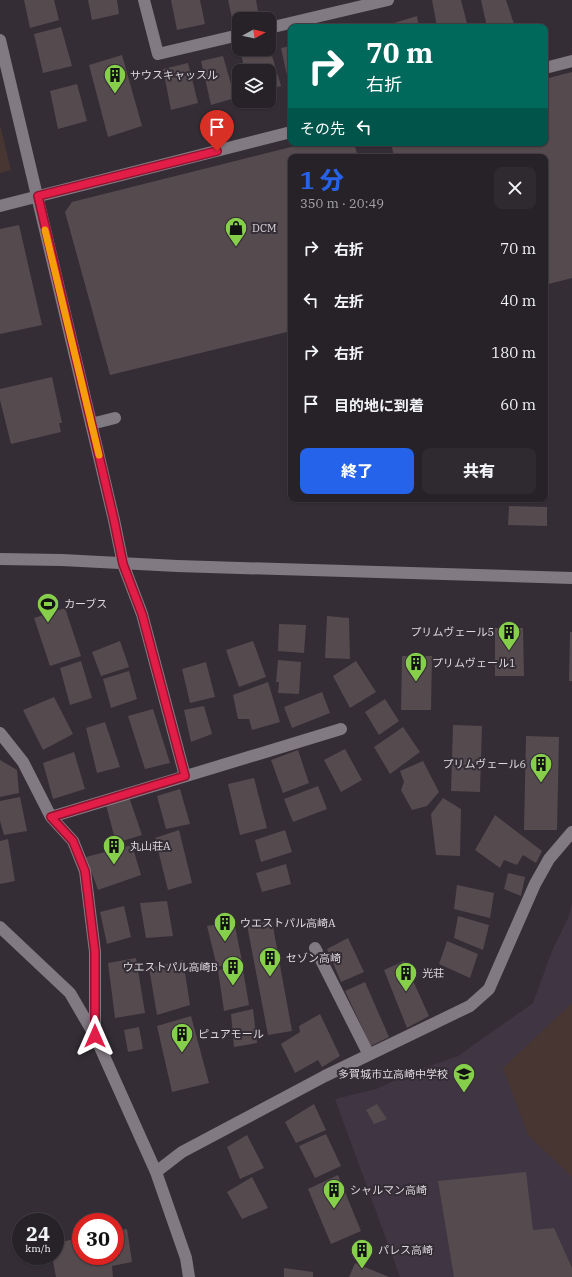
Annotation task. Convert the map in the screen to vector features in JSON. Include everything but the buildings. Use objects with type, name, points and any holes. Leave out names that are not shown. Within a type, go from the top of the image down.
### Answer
[{"type":"street","points":[[144,0],[158,54],[232,37]]},
{"type":"street","points":[[276,26],[388,0]]},
{"type":"street","points":[[0,40],[38,196],[123,564],[142,614],[185,776]]},
{"type":"street","points":[[548,67],[572,61]]},
{"type":"street","points":[[0,206],[288,133]]},
{"type":"street","points":[[91,424],[115,418]]},
{"type":"street","points":[[0,559],[572,578]]},
{"type":"street","points":[[51,817],[341,729]]},
{"type":"street","points":[[0,733],[23,762],[51,817],[73,841],[85,871],[95,952],[95,1036]]},
{"type":"street","points":[[156,1172],[182,1152],[325,1076],[470,1006],[488,989],[535,884],[549,859],[572,832]]},
{"type":"street","points":[[0,927],[70,993],[95,1036],[156,1172],[186,1258],[189,1277]]},
{"type":"street","points":[[314,948],[369,1055]]},
{"type":"shaded area","points":[[0,125],[11,170],[0,173]]},
{"type":"shaded area","name":"多賀城市立高崎中学校","points":[[572,903],[572,1277],[400,1277],[335,1099],[376,1089],[415,1071],[458,1056],[533,1003],[552,951],[569,916]]},
{"type":"shaded area","points":[[572,1003],[572,1177],[528,1135],[503,1068]]},
{"type":"slow traffic","points":[[45,230],[99,455]]},
{"type":"place","name":"サウスキャッスル","points":[[115,94]]},
{"type":"place","name":"DCM","points":[[236,248]]},
{"type":"place","name":"カーブス","points":[[48,624]]},
{"type":"place","name":"プリムヴェール5","points":[[509,652]]},
{"type":"place","name":"プリムヴェール1","points":[[416,682]]},
{"type":"place","name":"プリムヴェール6","points":[[541,784]]},
{"type":"place","name":"丸山荘A","points":[[114,866]]},
{"type":"place","name":"ウエストパル高崎A","points":[[225,942]]},
{"type":"place","name":"セゾン高崎","points":[[270,978]]},
{"type":"place","name":"ウエストパル高崎B","points":[[233,986]]},
{"type":"place","name":"光荘","points":[[406,992]]},
{"type":"place","name":"ピュアモール","points":[[182,1054]]},
{"type":"place","name":"多賀城市立高崎中学校","points":[[464,1094]]},
{"type":"place","name":"シャルマン高崎","points":[[334,1210]]},
{"type":"place","name":"パレス高崎","points":[[362,1270]]},
{"type":"route","points":[[95,1036],[95,952],[85,871],[73,841],[51,817],[185,776],[142,614],[123,564],[38,196],[217,151]]}]
